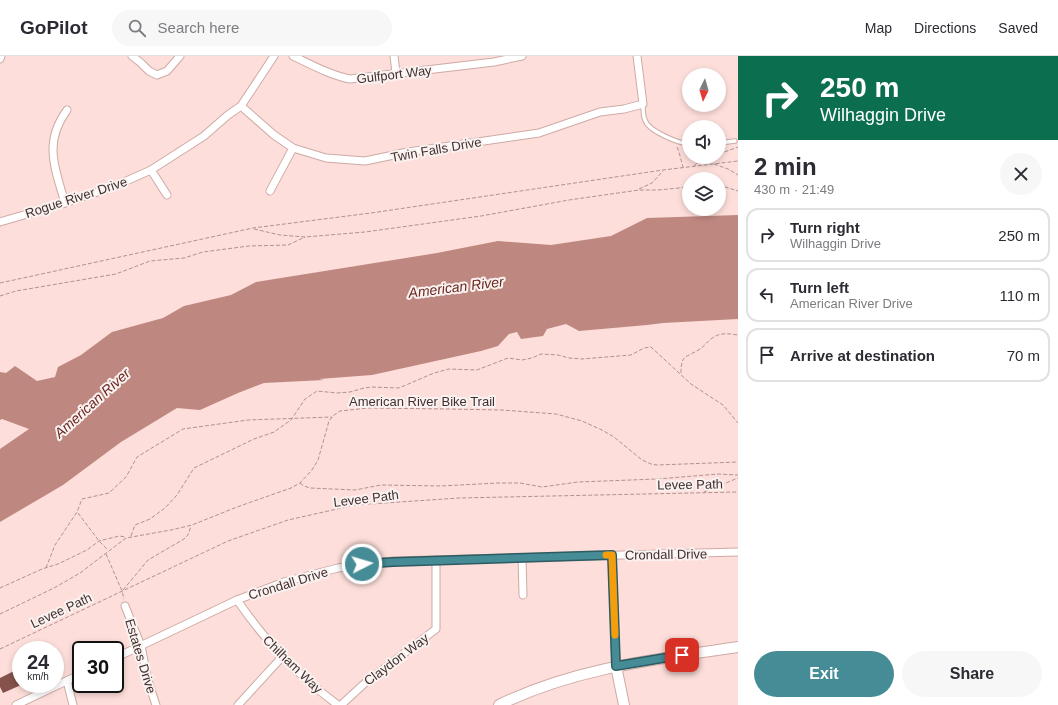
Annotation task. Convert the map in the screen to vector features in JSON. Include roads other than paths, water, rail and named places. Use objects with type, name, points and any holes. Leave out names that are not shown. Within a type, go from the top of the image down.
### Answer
[{"type":"street","points":[[132,56],[141,62],[149,71],[157,74],[167,71],[180,56]]},
{"type":"street","name":"Rogue River Drive","points":[[0,222],[65,204],[115,186],[151,170],[204,136],[240,106],[274,56]]},
{"type":"street","name":"Gulfport Way","points":[[293,56],[328,73],[350,79],[494,62],[522,56]]},
{"type":"street","points":[[394,56],[396,73]]},
{"type":"street","points":[[637,56],[643,104]]},
{"type":"street","name":"Twin Falls Drive","points":[[240,106],[274,135],[293,148],[326,158],[366,162],[408,152],[538,133],[600,112],[624,109],[643,104]]},
{"type":"street","points":[[65,204],[53,161],[52,147],[59,121],[67,110]]},
{"type":"street","points":[[270,191],[293,148]]},
{"type":"street","points":[[151,170],[167,195]]},
{"type":"street","name":"Crondall Drive","points":[[124,654],[237,600],[284,582],[338,568],[393,562],[436,560],[738,552]]},
{"type":"street","points":[[612,555],[616,666],[624,705]]},
{"type":"street","points":[[522,558],[523,595]]},
{"type":"street","name":"Claydon Way","points":[[341,705],[365,682],[436,628],[436,560]]},
{"type":"street","name":"Chilham Way","points":[[237,600],[252,622],[282,657],[317,690],[338,705]]},
{"type":"street","name":"Estates Drive","points":[[125,606],[140,646],[148,681],[156,705]]},
{"type":"street","points":[[499,705],[556,681],[616,666],[738,647]]},
{"type":"street","points":[[238,705],[282,657]]},
{"type":"street","points":[[16,705],[72,678]]},
{"type":"street","points":[[67,681],[73,705]]},
{"type":"lane","points":[[643,104],[645,121],[648,126],[673,139],[682,142]]},
{"type":"lane","points":[[726,142],[735,141]]},
{"type":"water","name":"American River","points":[[738,215],[738,319],[663,323],[579,331],[566,324],[547,329],[543,336],[521,339],[517,332],[509,334],[498,346],[372,375],[319,379],[324,380],[264,383],[200,410],[177,408],[121,442],[63,485],[0,522],[0,449],[29,429],[2,419],[0,420],[0,372],[6,373],[15,366],[37,381],[55,377],[58,367],[81,355],[112,332],[163,318],[184,306],[231,295],[256,282],[437,253],[498,241],[551,245],[611,236],[647,218]]}]
